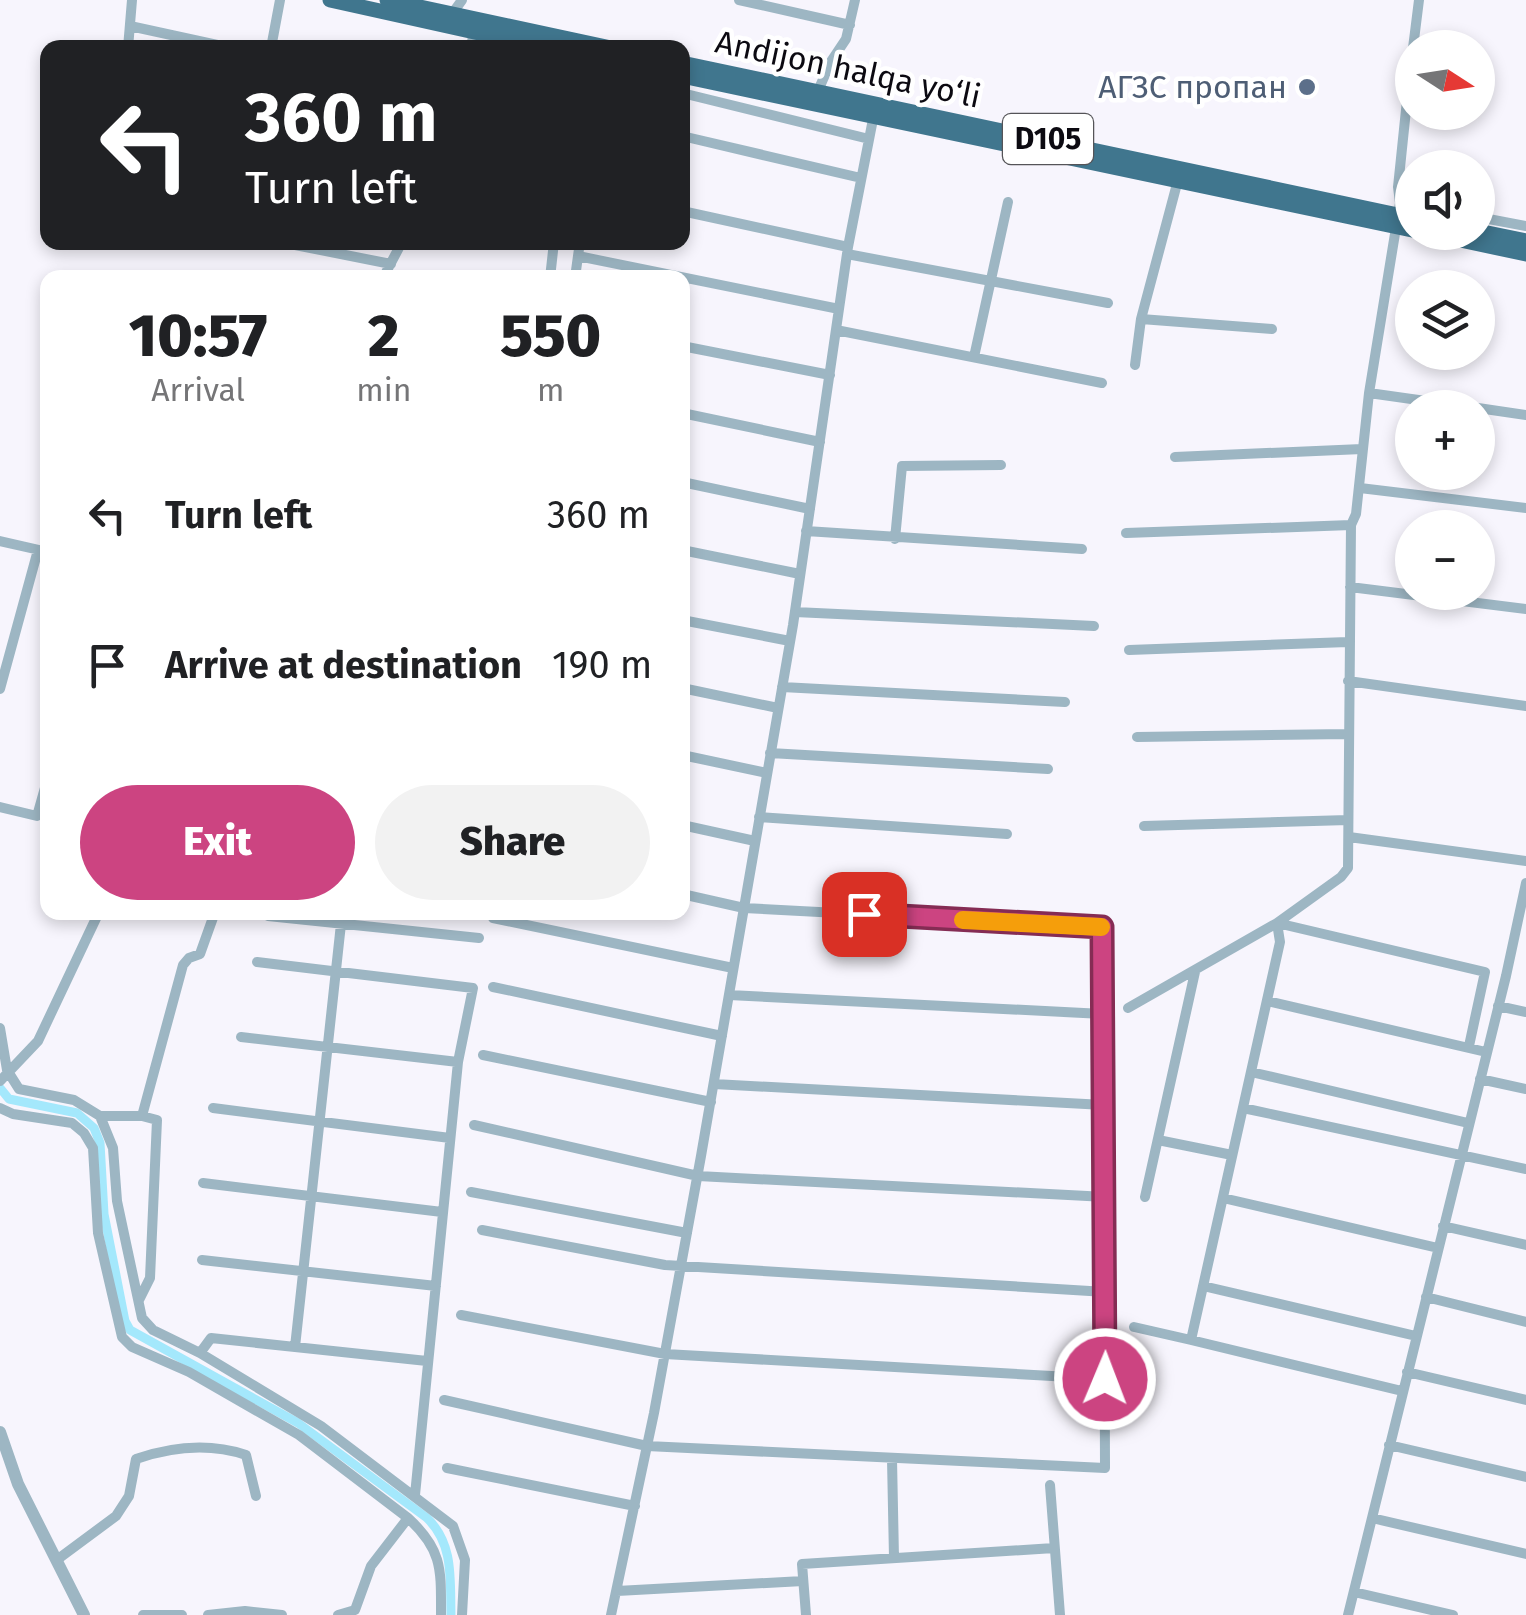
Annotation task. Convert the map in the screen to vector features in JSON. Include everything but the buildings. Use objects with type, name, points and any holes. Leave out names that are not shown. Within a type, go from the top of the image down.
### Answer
[{"type":"highway","points":[[330,0],[515,40]]},
{"type":"highway","points":[[387,0],[574,40]]},
{"type":"highway","name":"Andijon halqa yo‘li","points":[[690,64],[818,91],[875,109],[1178,180],[1395,213]]},
{"type":"highway","name":"Andijon halqa yo‘li","points":[[690,77],[875,109],[1395,212]]},
{"type":"highway","points":[[1495,235],[1526,241]]},
{"type":"highway","points":[[1495,247],[1526,254]]},
{"type":"street","points":[[129,40],[132,0]]},
{"type":"street","points":[[272,40],[280,0]]},
{"type":"street","points":[[452,14],[462,0]]},
{"type":"street","points":[[739,0],[850,25]]},
{"type":"street","points":[[818,91],[846,40],[855,0]]},
{"type":"street","points":[[1415,30],[1419,0]]},
{"type":"street","points":[[130,26],[194,40]]},
{"type":"street","points":[[472,40],[474,30]]},
{"type":"street","points":[[690,96],[869,139]]},
{"type":"street","points":[[611,1615],[698,1176],[795,612],[848,251],[875,109]]},
{"type":"street","points":[[690,138],[861,178]]},
{"type":"street","points":[[1135,365],[1141,319],[1178,180]]},
{"type":"street","points":[[974,357],[1008,202]]},
{"type":"street","points":[[690,213],[990,282],[1108,303]]},
{"type":"street","points":[[1495,220],[1526,226]]},
{"type":"street","points":[[320,250],[391,264]]},
{"type":"street","points":[[388,270],[398,250]]},
{"type":"street","points":[[576,270],[579,250]]},
{"type":"street","points":[[1128,1008],[1278,923],[1341,878],[1348,868],[1351,525],[1360,488],[1369,393],[1396,250]]},
{"type":"street","points":[[578,256],[647,270]]},
{"type":"street","points":[[690,279],[839,309]]},
{"type":"street","points":[[1141,319],[1272,330]]},
{"type":"street","points":[[836,330],[1102,383]]},
{"type":"street","points":[[690,348],[830,375]]},
{"type":"street","points":[[1369,393],[1395,397]]},
{"type":"street","points":[[1495,410],[1526,414]]},
{"type":"street","points":[[690,415],[820,442]]},
{"type":"street","points":[[1175,457],[1362,450]]},
{"type":"street","points":[[896,539],[902,466],[1000,465]]},
{"type":"street","points":[[690,484],[810,509]]},
{"type":"street","points":[[1360,488],[1526,508]]},
{"type":"street","points":[[1126,532],[1351,525]]},
{"type":"street","points":[[806,531],[1082,549]]},
{"type":"street","points":[[0,541],[40,550]]},
{"type":"street","points":[[690,552],[800,574]]},
{"type":"street","points":[[0,688],[40,561]]},
{"type":"street","points":[[1350,588],[1526,609]]},
{"type":"street","points":[[795,612],[1094,626]]},
{"type":"street","points":[[690,622],[790,642]]},
{"type":"street","points":[[1128,650],[1348,642]]},
{"type":"street","points":[[1348,682],[1526,706]]},
{"type":"street","points":[[782,687],[1064,702]]},
{"type":"street","points":[[690,690],[778,708]]},
{"type":"street","points":[[1138,738],[1348,734]]},
{"type":"street","points":[[770,753],[1048,769]]},
{"type":"street","points":[[690,757],[767,773]]},
{"type":"street","points":[[0,807],[36,816],[40,803]]},
{"type":"street","points":[[760,817],[1006,834]]},
{"type":"street","points":[[1144,826],[1348,820]]},
{"type":"street","points":[[690,827],[755,841]]},
{"type":"street","points":[[1349,837],[1526,860]]},
{"type":"street","points":[[1348,1615],[1526,884]]},
{"type":"street","points":[[444,1400],[647,1446],[1105,1468],[1102,927],[744,908],[690,896]]},
{"type":"street","points":[[4,1076],[38,1041],[95,920]]},
{"type":"street","points":[[142,1116],[183,964],[200,954],[212,920]]},
{"type":"street","points":[[304,920],[478,938]]},
{"type":"street","points":[[503,920],[734,968]]},
{"type":"street","points":[[1278,923],[1506,976]]},
{"type":"street","points":[[1192,1340],[1280,942],[1278,923]]},
{"type":"street","points":[[295,1347],[341,924]]},
{"type":"street","points":[[258,962],[474,988],[458,1062],[414,1496]]},
{"type":"street","points":[[1145,1197],[1195,972]]},
{"type":"street","points":[[1468,1046],[1485,972]]},
{"type":"street","points":[[493,986],[722,1036]]},
{"type":"street","points":[[729,995],[1104,1014]]},
{"type":"street","points":[[1267,1001],[1486,1052]]},
{"type":"street","points":[[1498,1006],[1526,1012]]},
{"type":"street","points":[[0,1028],[4,1076],[19,1090],[74,1100],[100,1116],[157,1120],[150,1278],[138,1300]]},
{"type":"street","points":[[241,1037],[458,1062]]},
{"type":"street","points":[[483,1056],[710,1102]]},
{"type":"street","points":[[1250,1072],[1468,1122]]},
{"type":"street","points":[[1480,1078],[1526,1090]]},
{"type":"street","points":[[714,1084],[1104,1105]]},
{"type":"street","points":[[0,1108],[13,1114],[72,1123],[84,1133],[92,1148],[98,1233],[122,1338],[132,1347],[190,1372],[299,1434],[408,1518],[431,1541],[440,1574],[440,1615]]},
{"type":"street","points":[[213,1108],[450,1138]]},
{"type":"street","points":[[1243,1108],[1526,1168]]},
{"type":"street","points":[[100,1116],[113,1148],[117,1201],[142,1318],[154,1330],[321,1426],[453,1526],[465,1560],[462,1615]]},
{"type":"street","points":[[474,1125],[698,1176],[1106,1198]]},
{"type":"street","points":[[1158,1140],[1232,1155]]},
{"type":"street","points":[[203,1183],[442,1212]]},
{"type":"street","points":[[470,1192],[687,1233]]},
{"type":"street","points":[[1223,1198],[1438,1248]]},
{"type":"street","points":[[1443,1226],[1526,1245]]},
{"type":"street","points":[[482,1230],[681,1265],[1106,1292]]},
{"type":"street","points":[[202,1260],[436,1286]]},
{"type":"street","points":[[1204,1286],[1416,1336]]},
{"type":"street","points":[[1426,1297],[1526,1322]]},
{"type":"street","points":[[462,1315],[664,1354],[1105,1379]]},
{"type":"street","points":[[1134,1327],[1402,1392]]},
{"type":"street","points":[[200,1353],[211,1338],[428,1361]]},
{"type":"street","points":[[1407,1372],[1526,1400]]},
{"type":"street","points":[[0,1432],[5,1460],[84,1615]]},
{"type":"street","points":[[1389,1445],[1526,1477]]},
{"type":"street","points":[[58,1559],[116,1516],[129,1496],[136,1459],[161,1450],[228,1449],[246,1455],[256,1496]]},
{"type":"street","points":[[892,1459],[894,1558]]},
{"type":"street","points":[[447,1468],[635,1506]]},
{"type":"street","points":[[1050,1485],[1060,1615]]},
{"type":"street","points":[[338,1615],[355,1610],[371,1566],[408,1518]]},
{"type":"street","points":[[1372,1518],[1526,1554]]},
{"type":"street","points":[[806,1615],[802,1564],[1054,1548]]},
{"type":"street","points":[[617,1591],[803,1581]]},
{"type":"street","points":[[1354,1592],[1453,1615]]},
{"type":"street","points":[[208,1615],[246,1611],[282,1615]]},
{"type":"street","points":[[143,1615],[182,1615]]},
{"type":"waterway","points":[[0,1088],[9,1099],[77,1113],[94,1128],[100,1143],[104,1214],[130,1330],[298,1423],[427,1518],[446,1551],[451,1615]]},
{"type":"slow traffic","points":[[963,920],[1101,927]]},
{"type":"place","name":"АГЗС пропан","points":[[1307,87]]},
{"type":"route","points":[[864,914],[1102,927],[1105,1379]]}]
